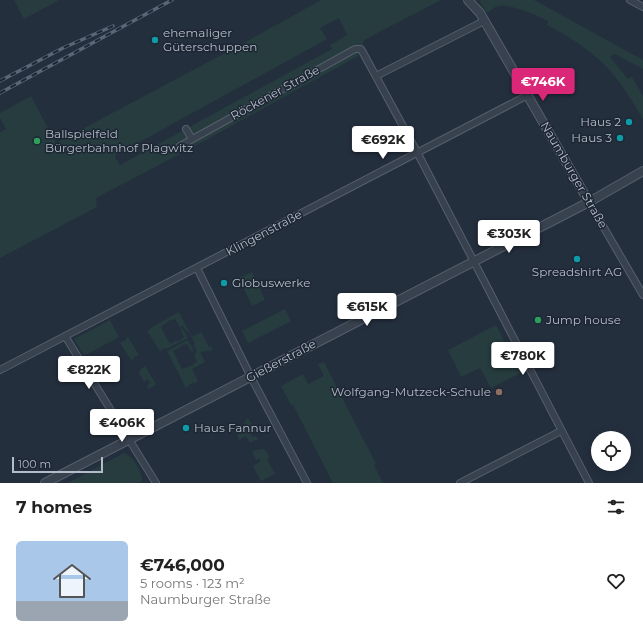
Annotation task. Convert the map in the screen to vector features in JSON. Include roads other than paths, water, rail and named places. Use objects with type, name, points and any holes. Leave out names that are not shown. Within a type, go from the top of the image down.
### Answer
[{"type":"street","name":"Naumburger Straße","points":[[468,0],[482,17]]},
{"type":"street","name":"Naumburger Straße","points":[[475,0],[482,17],[643,295]]},
{"type":"street","points":[[630,0],[643,7]]},
{"type":"street","points":[[482,17],[376,76],[589,483]]},
{"type":"street","name":"Röckener Straße","points":[[180,146],[355,49],[360,48],[376,76]]},
{"type":"street","name":"Klingenstraße","points":[[0,370],[528,95]]},
{"type":"street","points":[[186,129],[192,139]]},
{"type":"street","name":"Gießerstraße","points":[[45,483],[589,202],[643,171]]},
{"type":"street","points":[[197,268],[251,377],[307,483]]},
{"type":"street","points":[[64,336],[130,438],[156,483]]},
{"type":"street","points":[[460,483],[561,431]]},
{"type":"railway","points":[[0,93],[172,0]]},
{"type":"railway","points":[[0,81],[63,48],[113,26]]},
{"type":"place","name":"ehemaliger Güterschuppen","points":[[155,40]]},
{"type":"place","name":"Haus 2","points":[[629,122]]},
{"type":"place","name":"Haus 3","points":[[620,138]]},
{"type":"place","name":"Ballspielfeld Bürgerbahnhof Plagwitz","points":[[37,141]]},
{"type":"place","name":"Spreadshirt AG","points":[[577,259]]},
{"type":"place","name":"Globuswerke","points":[[224,283]]},
{"type":"place","name":"Jump house","points":[[538,320]]},
{"type":"place","name":"Wolfgang-Mutzeck-Schule","points":[[499,392]]},
{"type":"place","name":"Haus Fannur","points":[[186,428]]}]
